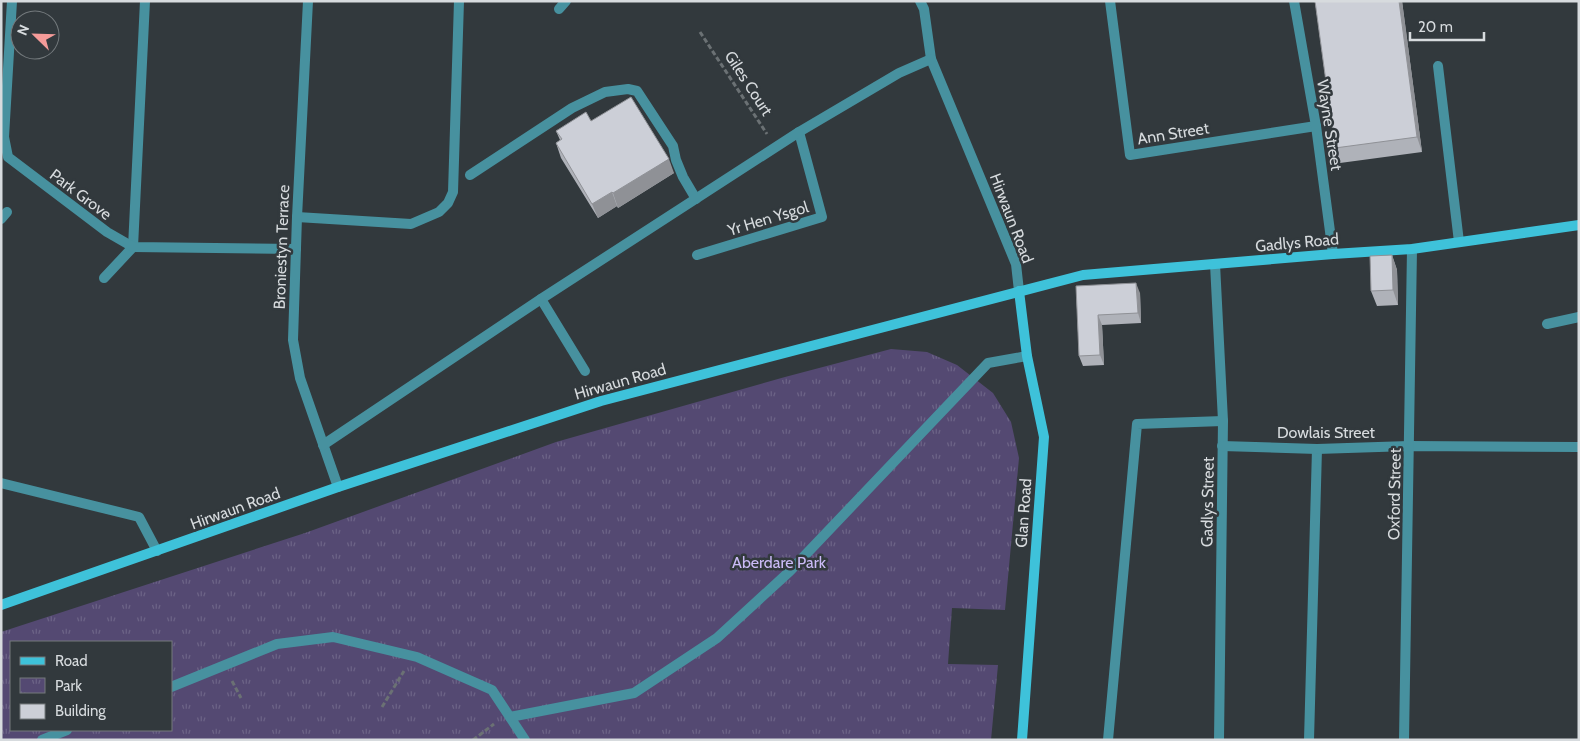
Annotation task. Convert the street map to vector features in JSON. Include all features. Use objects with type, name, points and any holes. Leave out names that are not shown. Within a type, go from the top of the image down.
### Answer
[{"type":"main road","name":"Gadlys Road","points":[[1019,291],[1083,275],[1412,249],[1579,225]]},
{"type":"main road","name":"Glan Road","points":[[1019,291],[1027,356],[1044,437],[1022,740]]},
{"type":"main road","name":"Hirwaun Road","points":[[1,605],[157,552],[338,487],[601,400],[1019,291]]},
{"type":"street","points":[[104,278],[133,247],[145,1]]},
{"type":"street","name":"Broniestyn Terrace","points":[[308,1],[293,340],[300,378],[338,487]]},
{"type":"street","points":[[297,217],[412,224],[439,212],[448,203],[453,192],[459,1]]},
{"type":"street","points":[[922,5],[933,1]]},
{"type":"street","name":"Ann Street","points":[[1110,1],[1130,155],[1316,126]]},
{"type":"street","name":"Wayne Street","points":[[1294,1],[1316,126],[1333,254]]},
{"type":"street","name":"Park Grove","points":[[8,4],[5,160],[107,232],[133,247],[296,249]]},
{"type":"street","name":"Hirwaun Road","points":[[922,5],[931,59],[1016,264],[1019,291]]},
{"type":"street","points":[[323,445],[542,299],[799,132],[900,73],[931,59]]},
{"type":"street","points":[[1438,66],[1459,242]]},
{"type":"street","points":[[470,176],[572,108],[605,92],[628,89],[637,91],[673,146],[683,177],[696,199]]},
{"type":"street","name":"Yr Hen Ysgol","points":[[696,255],[822,218],[799,132]]},
{"type":"street","name":"Oxford Street","points":[[1404,740],[1412,249]]},
{"type":"street","name":"Gadlys Street","points":[[1215,264],[1223,421],[1219,740]]},
{"type":"street","points":[[542,299],[586,371]]},
{"type":"street","points":[[1547,324],[1579,317]]},
{"type":"street","points":[[509,715],[634,693],[717,638],[790,571],[988,364],[1027,356]]},
{"type":"street","points":[[1108,740],[1137,424],[1223,421]]},
{"type":"street","name":"Dowlais Street","points":[[1222,446],[1317,449],[1409,446],[1579,448]]},
{"type":"street","points":[[1309,740],[1317,449]]},
{"type":"street","points":[[1,483],[139,517],[157,552]]},
{"type":"street","points":[[172,687],[277,644],[333,637],[414,656],[492,690],[525,740]]},
{"type":"street","points":[[42,740],[64,731]]},
{"type":"path","name":"Giles Court","points":[[700,32],[776,148]]},
{"type":"path","points":[[382,707],[414,656]]},
{"type":"path","points":[[473,740],[509,715]]},
{"type":"green space","name":"Aberdare Park","points":[[891,349],[927,352],[957,365],[993,393],[1011,422],[1019,458],[1005,610],[952,608],[948,664],[998,665],[991,740],[1,740],[1,632],[305,533],[556,442]]},
{"type":"building","points":[[1315,1],[1399,1],[1417,137],[1335,148]]},
{"type":"building","points":[[631,97],[669,159],[592,204],[556,143],[562,139],[556,131],[586,112],[591,121]]},
{"type":"building","points":[[1392,255],[1393,290],[1371,291],[1370,256]]},
{"type":"building","points":[[1136,283],[1138,313],[1098,315],[1100,355],[1079,356],[1076,286]]}]
